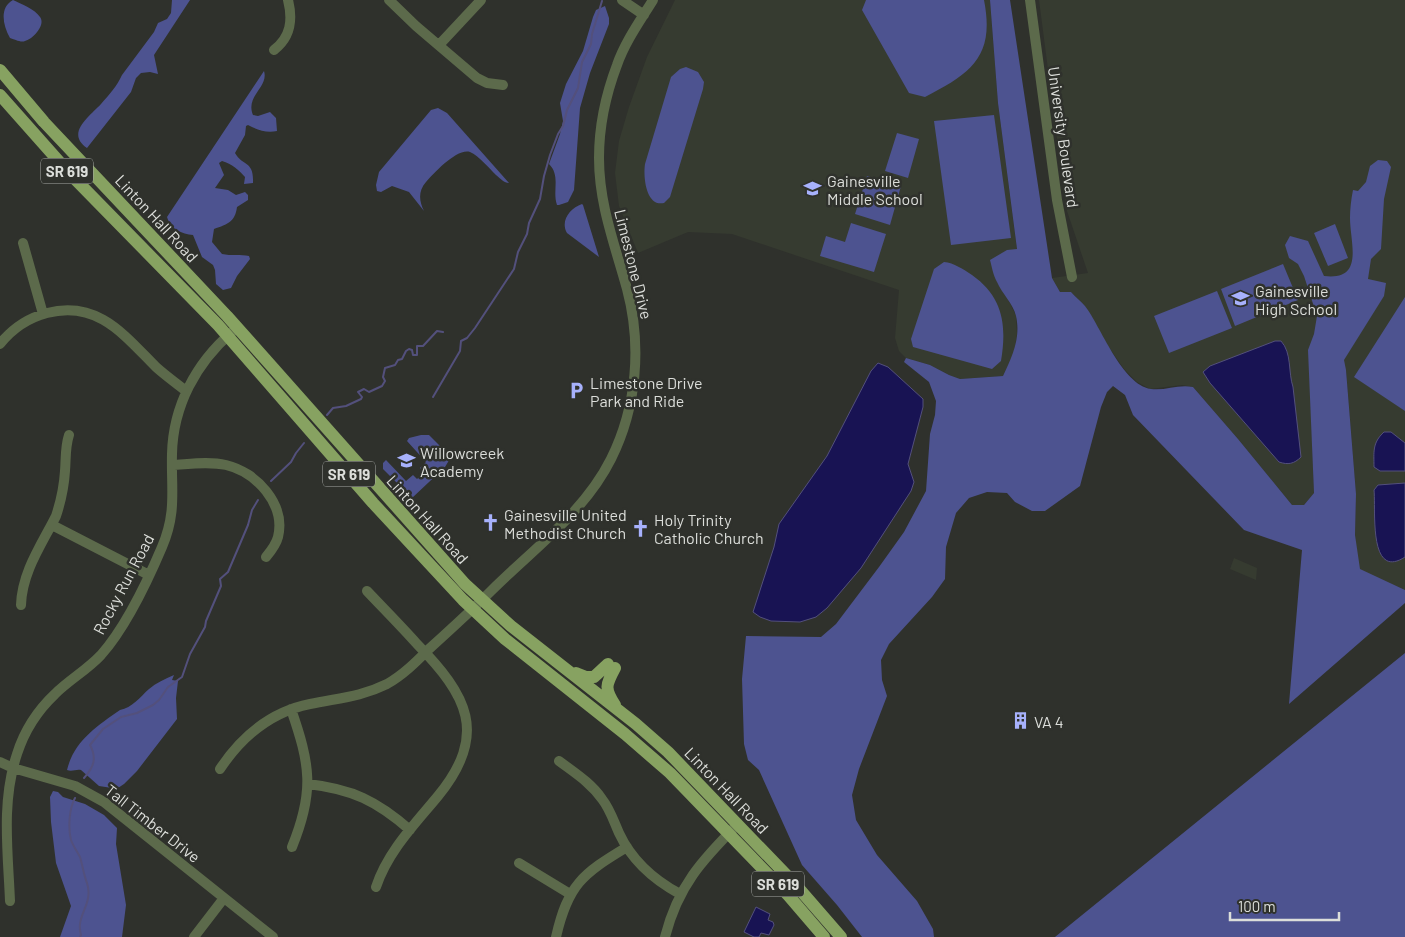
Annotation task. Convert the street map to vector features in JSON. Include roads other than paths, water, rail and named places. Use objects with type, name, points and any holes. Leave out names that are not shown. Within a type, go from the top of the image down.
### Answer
[{"type":"main road","name":"Linton Hall Road","points":[[0,70],[44,122],[233,332],[373,503],[478,605],[505,639],[625,734],[670,773],[788,895],[824,937]]},
{"type":"main road","name":"Linton Hall Road","points":[[0,95],[71,175],[233,332]]},
{"type":"main road","name":"Linton Hall Road","points":[[478,605],[511,626],[668,752],[795,884],[841,937]]},
{"type":"main road","points":[[568,671],[586,677],[594,677],[611,666],[607,688],[608,695],[617,710]]},
{"type":"street","points":[[274,50],[285,40],[289,33],[291,25],[288,0]]},
{"type":"street","points":[[389,0],[477,78],[487,83],[503,85]]},
{"type":"street","points":[[438,45],[481,0]]},
{"type":"street","points":[[622,0],[644,15]]},
{"type":"street","name":"Limestone Drive","points":[[220,769],[236,747],[254,729],[278,714],[310,704],[349,698],[376,689],[404,673],[564,522],[592,491],[611,458],[624,425],[631,397],[635,364],[634,330],[626,288],[605,218],[599,159],[604,115],[615,71],[626,45],[653,0]]},
{"type":"street","name":"University Boulevard","points":[[1030,0],[1057,200],[1072,277]]},
{"type":"street","points":[[23,244],[43,314]]},
{"type":"street","points":[[0,344],[21,324],[43,314],[61,310],[94,315],[106,320],[121,331],[157,368],[186,391]]},
{"type":"street","name":"Rocky Run Road","points":[[10,901],[7,803],[13,768],[23,739],[41,710],[54,694],[88,667],[111,643],[149,575],[163,544],[171,517],[173,501],[173,436],[176,420],[186,391],[198,370],[233,332]]},
{"type":"street","points":[[20,605],[27,571],[52,525],[62,497],[66,444],[69,435]]},
{"type":"street","points":[[172,465],[205,462],[227,465],[247,473],[260,483],[273,502],[279,524],[278,538],[275,546],[266,557]]},
{"type":"street","points":[[52,525],[149,575]]},
{"type":"street","points":[[367,592],[443,670],[458,694],[466,716],[464,753],[455,773],[387,860],[376,887]]},
{"type":"street","points":[[291,709],[304,754],[308,784],[301,823],[292,847]]},
{"type":"street","points":[[559,761],[587,781],[602,799],[626,847],[646,871],[680,894]]},
{"type":"street","name":"Tall Timber Drive","points":[[0,762],[13,768],[69,784],[104,802],[273,937]]},
{"type":"street","points":[[308,784],[358,795],[383,808],[410,830]]},
{"type":"street","points":[[665,937],[680,894],[708,854],[738,824]]},
{"type":"street","points":[[556,937],[561,916],[570,894],[590,872],[626,847]]},
{"type":"street","points":[[519,863],[570,894]]},
{"type":"street","points":[[194,937],[224,898]]},
{"type":"waterway","points":[[433,397],[460,351],[461,341],[467,338],[475,328],[514,269],[518,252],[540,199],[550,155],[563,126],[567,110],[578,88],[582,62],[591,44],[592,34],[602,1]]},
{"type":"waterway","points":[[327,415],[333,408],[346,406],[361,399],[362,397],[358,392],[364,389],[369,392],[382,386],[385,381],[383,377],[385,368],[395,365],[409,349],[412,350],[413,355],[417,355],[417,346],[423,346],[437,331],[443,332]]},
{"type":"waterway","points":[[271,481],[291,462],[304,443]]},
{"type":"waterway","points":[[84,778],[90,770],[94,758],[90,745],[103,729],[121,717],[137,713],[153,705],[168,687],[182,677],[190,654],[205,627],[221,586],[220,579],[228,572],[248,525],[252,510],[258,500]]},
{"type":"waterway","points":[[75,798],[70,813],[70,835],[80,857],[89,891],[87,904],[80,922],[80,937]]},
{"type":"place","name":"Gainesville Middle School","points":[[813,189]]},
{"type":"place","name":"Gainesville High School","points":[[1241,299]]},
{"type":"place","name":"Limestone Drive Park and Ride","points":[[576,391]]},
{"type":"place","name":"Willowcreek Academy","points":[[406,461]]},
{"type":"place","name":"Gainesville United Methodist Church","points":[[490,523]]},
{"type":"place","name":"Holy Trinity Catholic Church","points":[[640,528]]},
{"type":"place","name":"VA 4","points":[[1020,721]]}]
